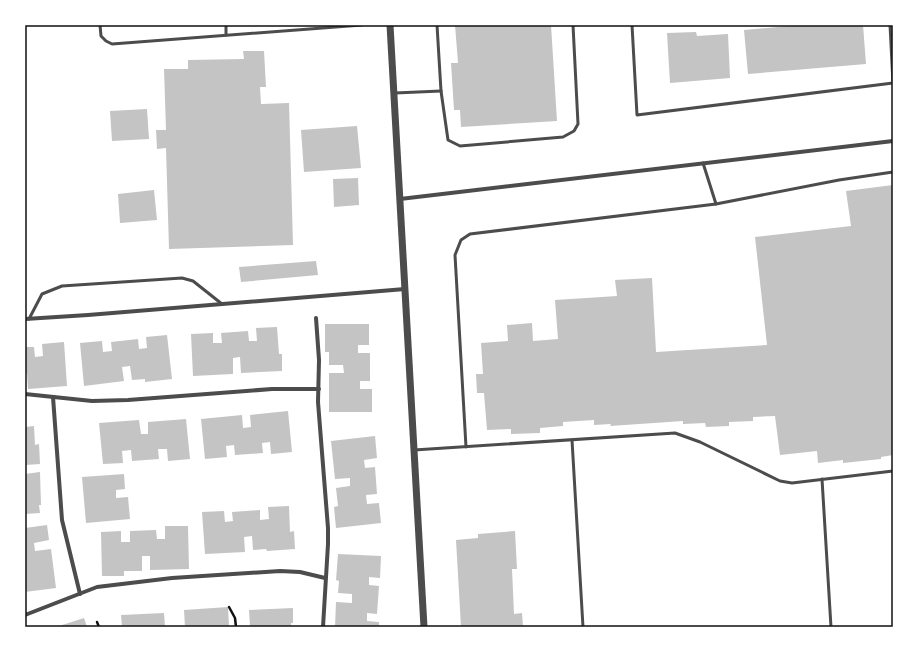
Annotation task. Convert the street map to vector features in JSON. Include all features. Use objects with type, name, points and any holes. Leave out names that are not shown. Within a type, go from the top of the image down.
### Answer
[{"type":"street","points":[[390,25],[424,627]]},
{"type":"street","points":[[400,200],[893,141]]},
{"type":"street","points":[[27,319],[405,289]]},
{"type":"street","points":[[316,318],[319,360],[318,402],[328,528],[323,627]]},
{"type":"street","points":[[25,394],[92,401],[128,400],[272,389],[319,389]]},
{"type":"street","points":[[53,397],[62,520],[80,594]]},
{"type":"street","points":[[25,615],[97,587],[156,579],[280,570],[300,572],[325,578]]},
{"type":"lane","points":[[100,25],[101,36],[112,44],[362,25]]},
{"type":"lane","points":[[226,25],[226,35]]},
{"type":"lane","points":[[437,25],[441,91],[448,140],[460,146],[563,137],[574,131],[578,124],[573,25]]},
{"type":"lane","points":[[632,25],[637,115],[893,83],[890,25]]},
{"type":"lane","points":[[394,93],[441,91]]},
{"type":"lane","points":[[703,163],[716,204]]},
{"type":"lane","points":[[466,447],[455,255],[461,240],[470,234],[716,204],[839,180],[893,172]]},
{"type":"lane","points":[[27,319],[42,294],[62,286],[182,278],[193,281],[222,304]]},
{"type":"lane","points":[[414,450],[675,433],[700,442],[780,480],[792,483],[893,471]]},
{"type":"lane","points":[[572,440],[583,627]]},
{"type":"lane","points":[[822,479],[831,627]]},
{"type":"path","points":[[229,607],[235,618],[236,627]]},
{"type":"path","points":[[97,622],[99,627]]},
{"type":"building","points":[[455,25],[551,25],[557,121],[461,127],[460,110],[454,110],[451,63],[458,63]]},
{"type":"building","points":[[800,25],[863,25],[866,64],[748,74],[744,30]]},
{"type":"building","points":[[696,32],[697,36],[728,34],[730,78],[670,83],[667,33]]},
{"type":"building","points":[[243,51],[264,51],[266,87],[260,87],[261,104],[289,103],[293,245],[169,249],[166,148],[157,149],[156,130],[166,130],[164,69],[188,69],[188,60],[244,59]]},
{"type":"building","points":[[147,109],[149,139],[112,141],[110,111]]},
{"type":"building","points":[[357,126],[361,168],[304,172],[301,130]]},
{"type":"building","points":[[358,178],[359,205],[334,207],[333,179]]},
{"type":"building","points":[[893,185],[893,455],[881,457],[881,459],[843,463],[843,460],[818,463],[817,451],[780,455],[775,416],[753,417],[753,421],[729,422],[729,426],[706,427],[705,423],[683,424],[683,421],[610,426],[611,424],[594,425],[594,420],[563,422],[563,426],[540,428],[540,433],[511,434],[511,429],[487,430],[484,393],[477,393],[476,374],[483,374],[481,343],[508,341],[507,325],[532,323],[533,341],[558,339],[555,300],[617,296],[615,280],[652,278],[656,352],[767,345],[755,237],[851,226],[846,191]]},
{"type":"building","points":[[154,190],[157,220],[120,223],[118,194]]},
{"type":"building","points":[[316,261],[318,275],[241,282],[239,267]]},
{"type":"building","points":[[325,324],[369,324],[369,345],[358,345],[358,353],[370,353],[370,381],[360,381],[360,389],[372,389],[372,412],[329,412],[329,373],[344,373],[343,365],[329,365],[329,352],[325,352]]},
{"type":"building","points":[[277,327],[279,354],[282,354],[282,371],[241,373],[240,357],[233,358],[233,374],[193,376],[191,334],[213,333],[213,343],[222,343],[221,333],[248,331],[249,341],[257,341],[256,328]]},
{"type":"building","points":[[167,335],[172,379],[145,382],[145,379],[132,380],[130,366],[122,367],[124,381],[84,386],[80,343],[102,341],[103,352],[112,351],[111,342],[138,339],[139,349],[147,348],[146,337]]},
{"type":"building","points":[[64,342],[67,386],[28,389],[27,373],[25,374],[25,347],[34,347],[35,357],[43,356],[42,344]]},
{"type":"building","points":[[288,411],[292,452],[271,454],[270,442],[262,443],[263,453],[235,455],[234,445],[226,446],[227,457],[205,459],[201,419],[242,415],[243,428],[251,427],[250,415]]},
{"type":"building","points":[[186,419],[190,459],[168,461],[167,449],[158,449],[159,459],[132,461],[131,450],[122,451],[123,463],[103,464],[99,423],[139,420],[141,434],[148,434],[148,422]]},
{"type":"building","points":[[34,426],[35,445],[39,444],[40,464],[25,465],[25,427]]},
{"type":"building","points":[[375,436],[377,458],[364,460],[365,468],[375,467],[377,494],[366,495],[367,504],[379,503],[381,523],[336,528],[334,507],[338,506],[336,488],[350,486],[350,478],[335,479],[331,441]]},
{"type":"building","points":[[40,472],[40,513],[25,514],[25,474]]},
{"type":"building","points":[[124,474],[125,489],[116,490],[116,498],[128,497],[130,519],[86,523],[82,477]]},
{"type":"building","points":[[289,506],[290,532],[294,531],[295,549],[267,551],[266,549],[253,550],[252,536],[244,537],[245,552],[205,554],[202,512],[224,511],[225,522],[233,521],[232,512],[260,510],[260,520],[269,519],[268,507]]},
{"type":"building","points":[[47,525],[49,540],[34,543],[35,551],[51,549],[56,588],[25,592],[25,528]]},
{"type":"building","points":[[165,526],[188,526],[189,569],[150,570],[150,556],[142,556],[142,571],[124,571],[124,576],[102,576],[101,532],[121,531],[121,542],[130,542],[130,531],[156,530],[157,539],[165,539]]},
{"type":"building","points":[[515,531],[517,569],[512,569],[514,614],[522,613],[523,627],[461,627],[456,540],[478,538],[478,534]]},
{"type":"building","points":[[338,554],[381,556],[380,578],[369,577],[369,585],[379,586],[377,614],[367,613],[367,621],[379,622],[379,627],[335,627],[336,602],[352,603],[352,594],[338,593],[339,581],[336,580]]},
{"type":"building","points":[[228,607],[229,627],[185,627],[184,610]]},
{"type":"building","points":[[293,608],[293,623],[291,623],[291,627],[250,627],[249,610]]},
{"type":"building","points":[[164,613],[165,627],[122,627],[121,615]]},
{"type":"building","points":[[84,618],[87,627],[56,627]]}]
